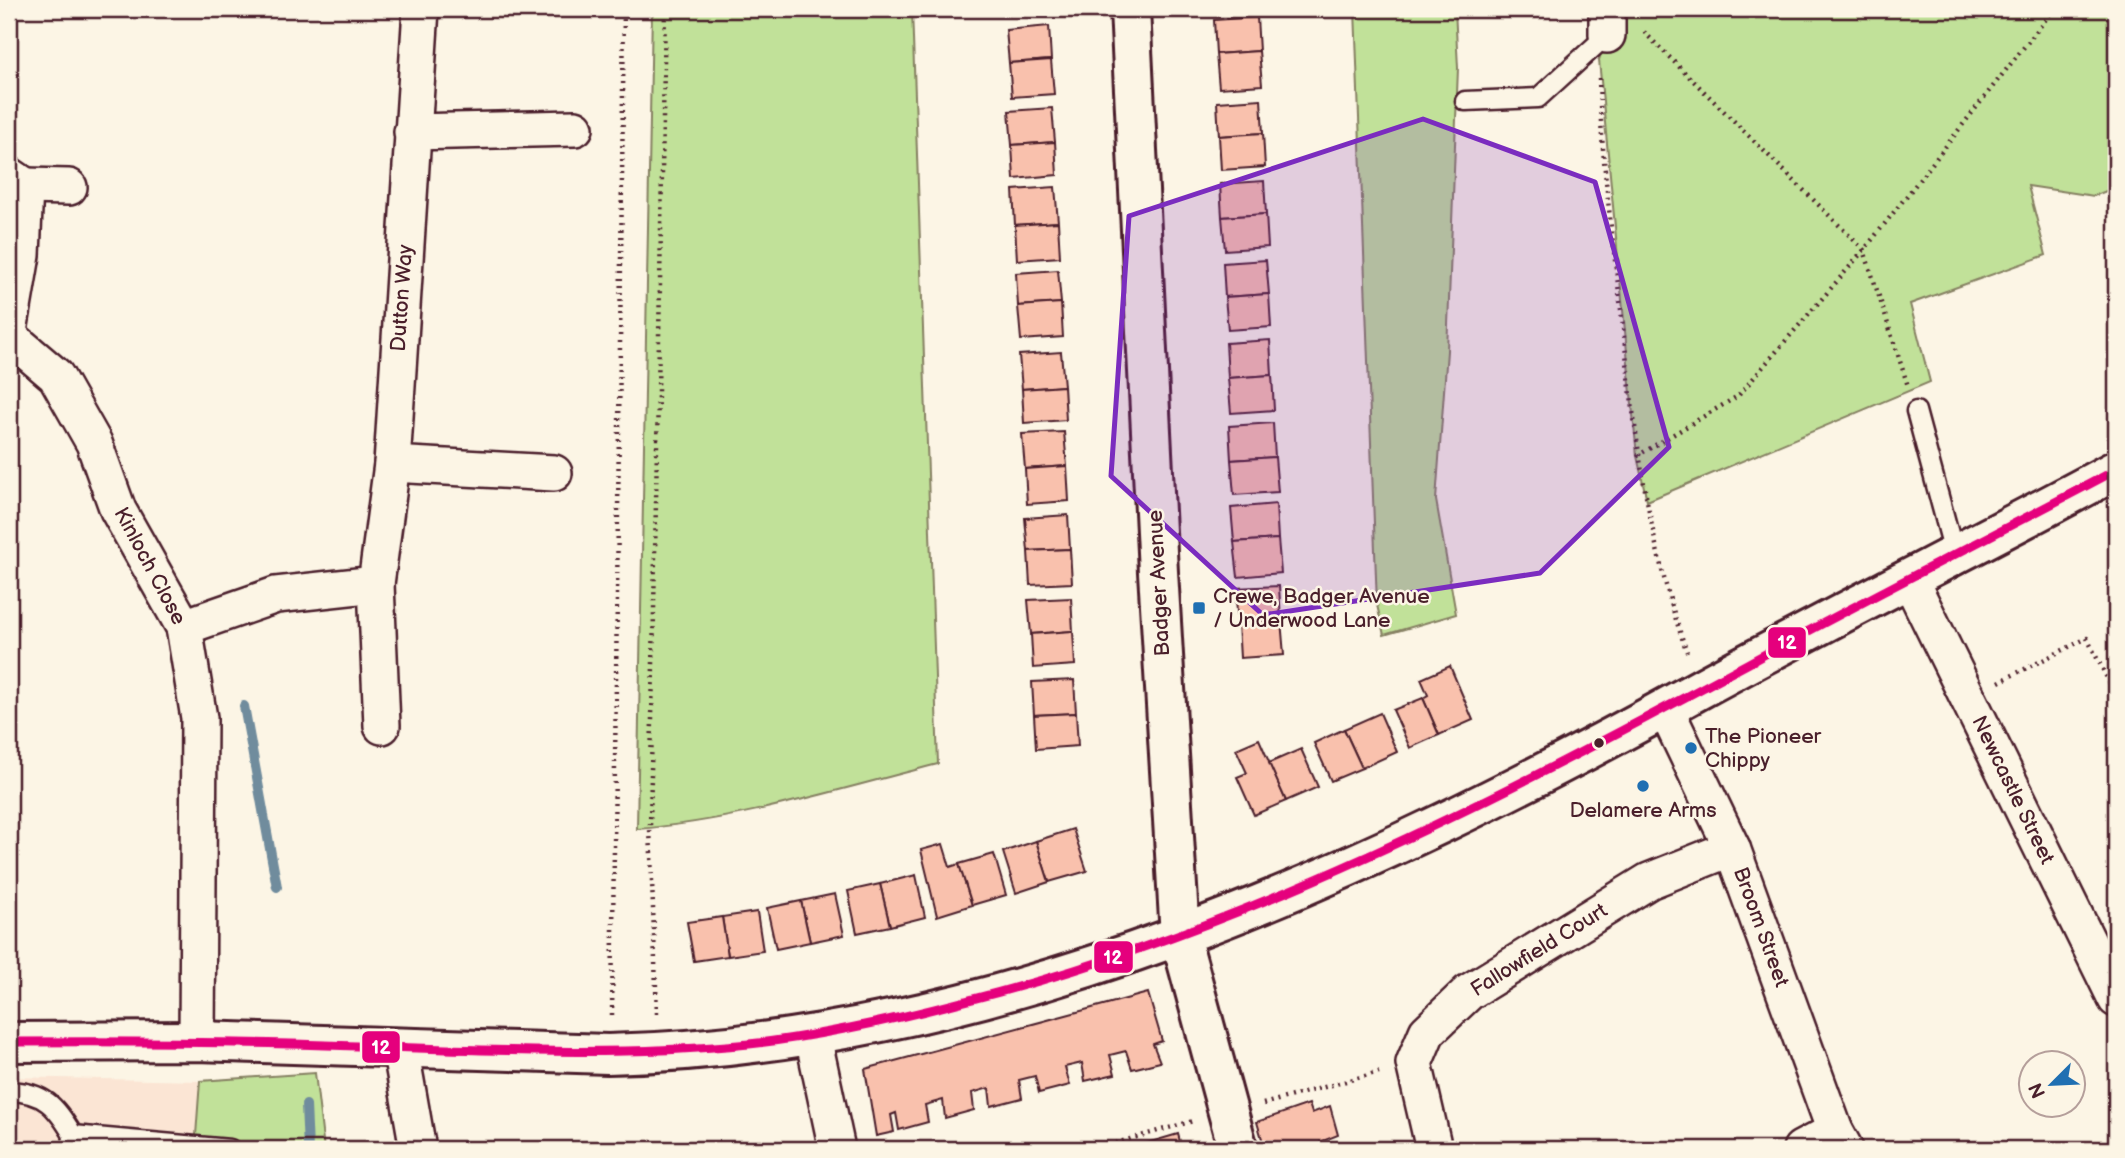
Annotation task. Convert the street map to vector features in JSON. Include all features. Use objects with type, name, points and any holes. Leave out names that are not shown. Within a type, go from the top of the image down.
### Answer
[{"type":"street","name":"Dutton Way","points":[[382,726],[376,584],[392,464],[421,9]]},
{"type":"street","name":"Badger Avenue","points":[[1130,9],[1158,572],[1180,936],[1238,1149]]},
{"type":"street","points":[[412,132],[575,128]]},
{"type":"street","name":"Kinloch Close","points":[[69,187],[17,181],[22,255],[9,333],[56,376],[94,443],[118,510],[184,627],[199,718],[197,1041]]},
{"type":"street","points":[[392,464],[554,473]]},
{"type":"street","points":[[9,1042],[197,1041],[608,1054],[658,1053],[813,1037],[954,1008],[1180,936],[1381,853],[1666,710],[1700,689],[2116,470]]},
{"type":"street","name":"Newcastle Street","points":[[1910,580],[2116,999]]},
{"type":"street","points":[[184,627],[276,595],[376,584]]},
{"type":"street","name":"Broom Street","points":[[1666,710],[1732,848],[1840,1140]]},
{"type":"street","name":"Fallowfield Court","points":[[1414,1063],[1427,1032],[1469,992],[1649,881],[1732,848]]},
{"type":"street","points":[[813,1037],[837,1149]]},
{"type":"street","points":[[400,1047],[418,1149]]},
{"type":"street","points":[[1414,1063],[1434,1149]]},
{"type":"street","points":[[1801,1149],[1840,1140]]},
{"type":"lane","points":[[1465,101],[1538,98],[1618,24]]},
{"type":"lane","points":[[1916,411],[1955,556]]},
{"type":"lane","points":[[9,1091],[38,1095],[50,1102],[73,1142],[230,1149]]},
{"type":"path","points":[[608,1054],[612,1011],[624,9]]},
{"type":"path","points":[[658,1053],[650,828],[665,9]]},
{"type":"path","points":[[1637,456],[1738,396],[1864,250],[2054,9]]},
{"type":"path","points":[[2114,9],[2116,17]]},
{"type":"path","points":[[1700,689],[1671,609],[1637,456],[1601,137],[1599,60],[1618,24],[1864,250],[1916,411]]},
{"type":"path","points":[[1968,698],[2087,638],[2116,696]]},
{"type":"path","points":[[1095,1149],[1414,1063]]},
{"type":"highlighted area","points":[[1423,119],[1595,182],[1669,447],[1540,573],[1263,615],[1111,476],[1129,216]]},
{"type":"shaded area","points":[[9,1077],[200,1081],[195,1149],[9,1149]]},
{"type":"green space","points":[[652,9],[912,9],[938,764],[751,812],[637,829]]},
{"type":"green space","points":[[1355,9],[1455,9],[1458,68],[1447,351],[1436,500],[1456,614],[1384,635],[1377,605]]},
{"type":"green space","points":[[1607,9],[2116,9],[2116,187],[2094,196],[2028,186],[2046,255],[1910,304],[1930,382],[1647,501],[1637,456],[1599,60],[1607,35]]},
{"type":"green space","points":[[315,1073],[324,1149],[195,1149],[200,1081]]},
{"type":"building","points":[[1008,9],[1050,9],[1051,11],[1008,14]]},
{"type":"building","points":[[1257,17],[1259,51],[1216,54],[1214,20]]},
{"type":"building","points":[[1049,26],[1051,60],[1009,63],[1006,30]]},
{"type":"building","points":[[1259,51],[1262,85],[1219,88],[1216,54]]},
{"type":"building","points":[[1051,60],[1054,94],[1012,97],[1009,63]]},
{"type":"building","points":[[1261,99],[1263,133],[1219,136],[1217,102]]},
{"type":"building","points":[[1052,108],[1055,142],[1012,145],[1009,111]]},
{"type":"building","points":[[1263,133],[1265,167],[1221,170],[1219,136]]},
{"type":"building","points":[[1055,142],[1057,175],[1014,179],[1012,145]]},
{"type":"building","points":[[1264,181],[1266,214],[1222,217],[1220,184]]},
{"type":"building","points":[[1055,187],[1058,222],[1015,225],[1013,190]]},
{"type":"building","points":[[1266,214],[1268,247],[1225,250],[1222,217]]},
{"type":"building","points":[[1058,222],[1060,257],[1017,260],[1015,225]]},
{"type":"building","points":[[1266,260],[1269,294],[1225,297],[1223,263]]},
{"type":"building","points":[[1058,270],[1061,303],[1018,306],[1016,273]]},
{"type":"building","points":[[1269,294],[1271,327],[1228,330],[1225,297]]},
{"type":"building","points":[[1061,303],[1063,337],[1021,340],[1018,306]]},
{"type":"building","points":[[1270,340],[1272,375],[1228,378],[1226,343]]},
{"type":"building","points":[[1061,352],[1064,386],[1022,389],[1019,355]]},
{"type":"building","points":[[1272,375],[1274,410],[1231,413],[1228,378]]},
{"type":"building","points":[[1064,386],[1066,420],[1024,423],[1022,389]]},
{"type":"building","points":[[1273,423],[1275,457],[1231,460],[1229,426]]},
{"type":"building","points":[[1064,432],[1067,466],[1025,469],[1022,434]]},
{"type":"building","points":[[1275,457],[1278,492],[1234,495],[1231,460]]},
{"type":"building","points":[[1067,466],[1069,501],[1027,504],[1025,469]]},
{"type":"building","points":[[1276,504],[1278,539],[1234,542],[1231,508]]},
{"type":"building","points":[[1068,515],[1070,549],[1028,551],[1025,518]]},
{"type":"building","points":[[1278,539],[1281,573],[1238,577],[1234,542]]},
{"type":"building","points":[[1070,549],[1072,583],[1030,585],[1028,551]]},
{"type":"building","points":[[1279,586],[1281,620],[1238,623],[1235,588]]},
{"type":"building","points":[[1071,598],[1073,631],[1031,634],[1028,600]]},
{"type":"building","points":[[1281,620],[1284,655],[1240,658],[1238,623]]},
{"type":"building","points":[[1073,631],[1075,665],[1033,668],[1031,634]]},
{"type":"building","points":[[1450,666],[1473,720],[1439,735],[1423,698],[1428,695],[1421,679]]},
{"type":"building","points":[[1074,680],[1076,713],[1034,715],[1032,682]]},
{"type":"building","points":[[1423,698],[1439,735],[1410,748],[1393,710]]},
{"type":"building","points":[[1076,713],[1078,746],[1036,749],[1034,715]]},
{"type":"building","points":[[1380,713],[1397,752],[1362,768],[1344,729]]},
{"type":"building","points":[[1344,729],[1362,768],[1331,781],[1314,743]]},
{"type":"building","points":[[1259,739],[1286,801],[1254,815],[1237,777],[1247,773],[1236,749]]},
{"type":"building","points":[[1301,749],[1318,787],[1286,801],[1269,763]]},
{"type":"building","points":[[1073,829],[1087,871],[1049,882],[1036,841]]},
{"type":"building","points":[[1036,841],[1049,882],[1016,893],[1003,852]]},
{"type":"building","points":[[943,844],[950,867],[959,864],[972,905],[937,916],[921,850]]},
{"type":"building","points":[[994,854],[1006,895],[972,905],[959,864]]},
{"type":"building","points":[[916,875],[925,917],[890,926],[880,884]]},
{"type":"building","points":[[880,884],[890,926],[857,933],[848,891]]},
{"type":"building","points":[[835,894],[844,935],[810,942],[801,901]]},
{"type":"building","points":[[801,901],[810,942],[776,949],[767,908]]},
{"type":"building","points":[[757,912],[763,951],[728,956],[722,917]]},
{"type":"building","points":[[722,917],[728,956],[694,961],[687,922]]},
{"type":"building","points":[[1148,993],[1162,1041],[1153,1044],[1160,1062],[1132,1069],[1126,1051],[1110,1055],[1115,1074],[1085,1081],[1082,1063],[1065,1067],[1070,1085],[1039,1093],[1035,1076],[1019,1080],[1022,1098],[991,1106],[989,1088],[972,1093],[974,1110],[945,1118],[943,1100],[925,1105],[928,1122],[899,1130],[896,1113],[891,1115],[894,1132],[876,1136],[865,1069]]},
{"type":"building","points":[[1309,1104],[1312,1113],[1330,1106],[1338,1135],[1320,1142],[1322,1149],[1265,1149],[1257,1122]]},
{"type":"building","points":[[1178,1134],[1182,1149],[1130,1149],[1130,1148]]},
{"type":"waterway","points":[[244,706],[277,887]]},
{"type":"waterway","points":[[306,1105],[308,1149]]},
{"type":"transit line","name":"12","points":[[9,1042],[227,1043],[553,1051],[700,1048],[832,1032],[969,1000],[1072,971],[1172,937],[1369,856],[1560,763],[2116,470]]},
{"type":"place","name":"Crewe, Badger Avenue / Underwood Lane","points":[[1199,608]]},
{"type":"place","name":"The Pioneer Chippy","points":[[1691,748]]},
{"type":"place","name":"Delamere Arms","points":[[1643,786]]}]
